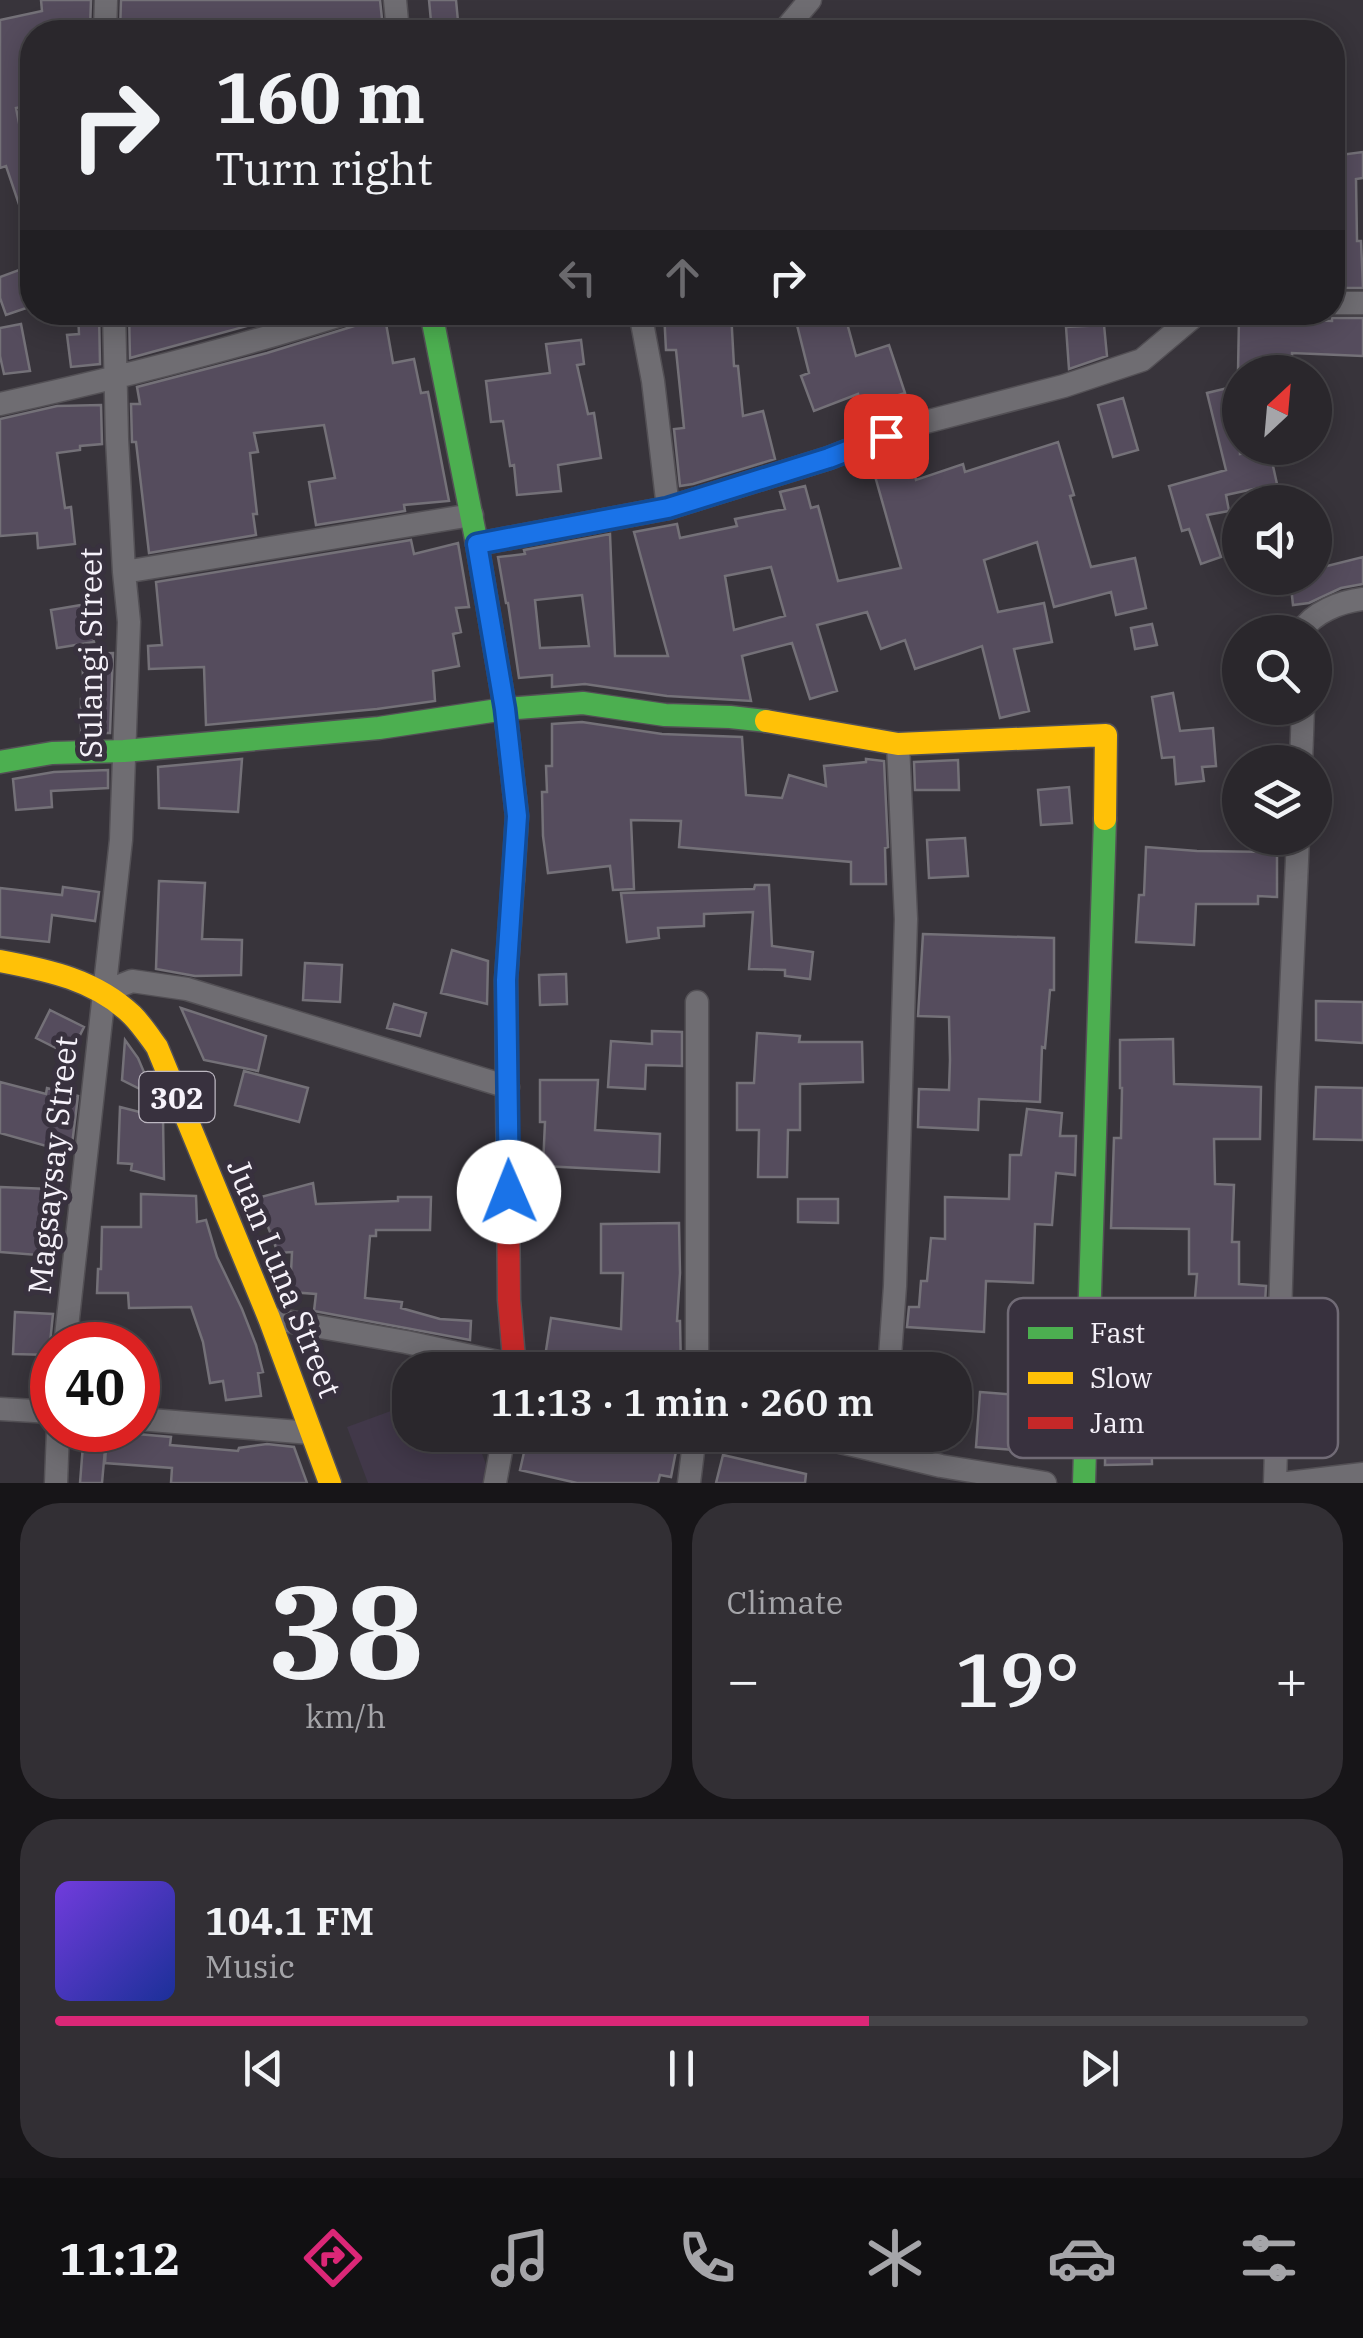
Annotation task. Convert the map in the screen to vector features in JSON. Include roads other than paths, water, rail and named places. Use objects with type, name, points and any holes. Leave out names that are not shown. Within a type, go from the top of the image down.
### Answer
[{"type":"street","points":[[793,20],[810,0]]},
{"type":"street","name":"Sulangi Street","points":[[104,992],[121,840],[129,622],[114,325]]},
{"type":"street","points":[[0,404],[116,378],[309,325]]},
{"type":"street","points":[[434,325],[477,544],[505,709],[517,816],[506,980],[509,1300],[519,1352]]},
{"type":"street","points":[[642,325],[668,508]]},
{"type":"street","points":[[477,544],[668,508],[829,458],[914,425],[1064,386],[1142,360],[1184,325]]},
{"type":"street","points":[[124,572],[472,515]]},
{"type":"street","points":[[1318,615],[1346,601],[1363,599]]},
{"type":"street","points":[[0,762],[52,753],[124,751],[380,728],[505,709],[582,704],[778,724],[898,744],[1106,735],[1090,1298]]},
{"type":"street","points":[[890,1352],[906,919],[898,744]]},
{"type":"street","points":[[1280,1298],[1297,855]]},
{"type":"street","name":"Juan Luna Street","points":[[0,961],[62,973],[104,992],[134,1017],[157,1048],[269,1318],[330,1483]]},
{"type":"street","points":[[104,992],[132,982],[187,989],[508,1087]]},
{"type":"street","name":"Magsaysay Street","points":[[68,1322],[104,992]]},
{"type":"street","points":[[697,1002],[697,1352]]},
{"type":"street","points":[[269,1318],[441,1352]]},
{"type":"street","points":[[0,1409],[30,1411]]},
{"type":"street","points":[[160,1421],[311,1433]]},
{"type":"street","points":[[56,1483],[57,1452]]},
{"type":"street","points":[[495,1483],[501,1452]]},
{"type":"street","points":[[689,1483],[692,1452]]},
{"type":"street","points":[[906,1452],[941,1466],[1046,1483]]},
{"type":"street","points":[[1084,1483],[1085,1458]]},
{"type":"street","points":[[1275,1483],[1276,1458]]},
{"type":"street","points":[[1288,1483],[1363,1474]]}]
